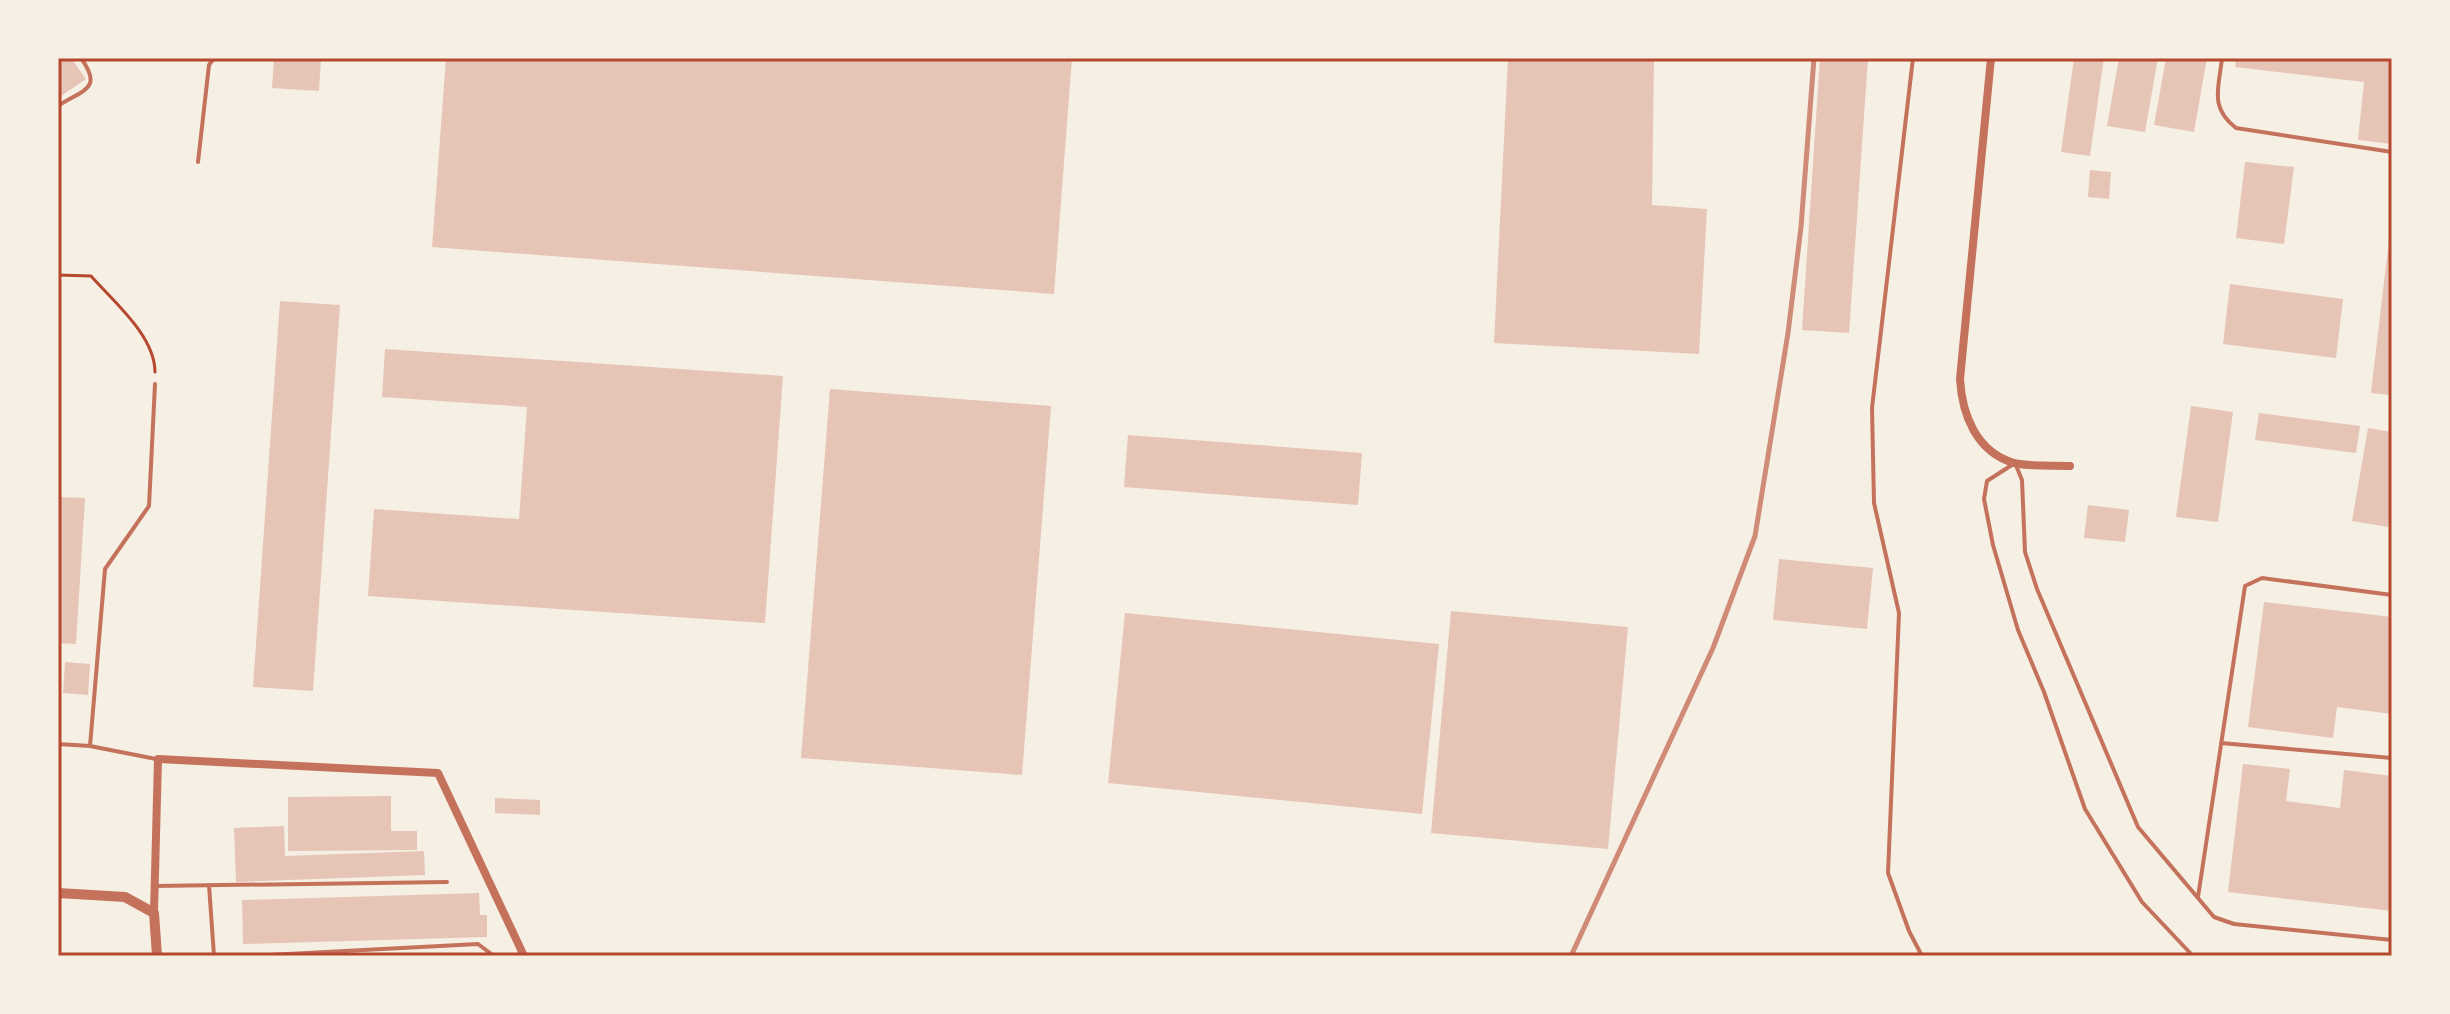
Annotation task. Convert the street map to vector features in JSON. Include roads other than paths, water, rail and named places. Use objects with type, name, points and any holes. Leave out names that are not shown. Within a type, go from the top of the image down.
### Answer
[{"type":"street","points":[[1991,58],[1960,379],[1961,396],[1965,413],[1982,443],[1996,454],[2015,463],[2070,466]]},
{"type":"street","points":[[157,956],[154,913],[158,759],[438,773],[524,956]]},
{"type":"street","points":[[58,893],[125,897],[154,913]]},
{"type":"lane","points":[[58,106],[93,79],[81,58]]},
{"type":"lane","points":[[198,162],[209,65],[214,58]]},
{"type":"lane","points":[[1913,58],[1872,408],[1874,503],[1899,613],[1888,873],[1909,931],[1922,956]]},
{"type":"lane","points":[[2222,58],[2217,103],[2223,118],[2236,128],[2392,152]]},
{"type":"lane","points":[[90,746],[105,569],[149,506],[155,384]]},
{"type":"lane","points":[[2193,956],[2142,902],[2085,809],[2044,692],[2018,630],[1993,545],[1984,499],[1987,481],[2015,463],[2022,480],[2025,552],[2037,589],[2138,827],[2214,917],[2234,924],[2392,940]]},
{"type":"lane","points":[[2198,897],[2245,586],[2262,578],[2392,595]]},
{"type":"lane","points":[[2221,743],[2392,758]]},
{"type":"lane","points":[[58,744],[90,746],[158,759]]},
{"type":"lane","points":[[155,886],[447,882]]},
{"type":"lane","points":[[209,885],[214,956]]},
{"type":"lane","points":[[251,956],[478,944],[494,956]]},
{"type":"railway","points":[[1571,956],[1713,648],[1755,536],[1788,333],[1801,227],[1814,58]]}]
